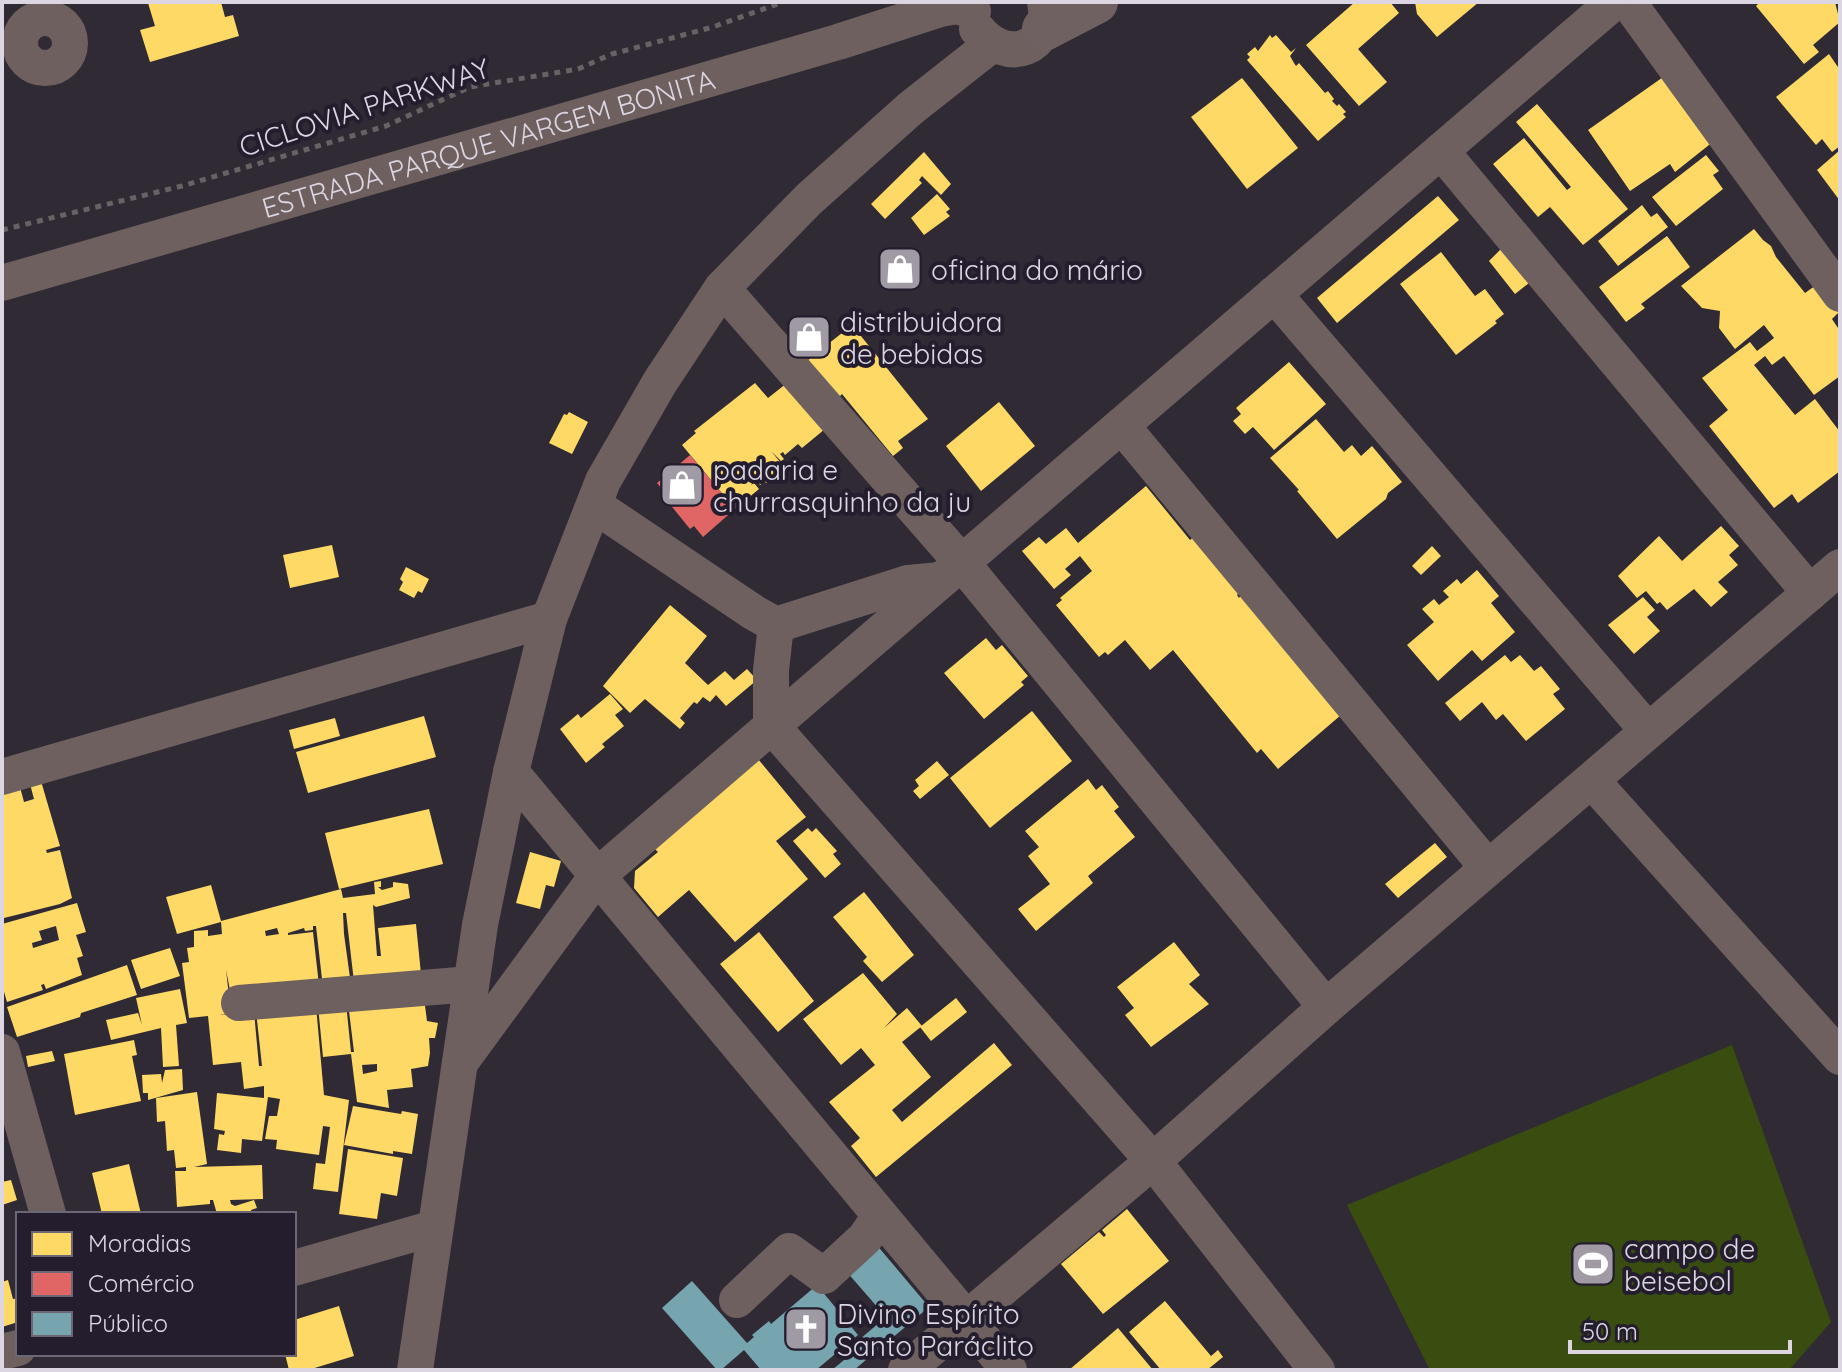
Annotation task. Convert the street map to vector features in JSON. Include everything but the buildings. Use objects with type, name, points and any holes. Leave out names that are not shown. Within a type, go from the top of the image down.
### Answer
[{"type":"main road","points":[[1044,16],[1096,2]]},
{"type":"street","points":[[460,1063],[596,877],[1614,2]]},
{"type":"street","points":[[1628,2],[1840,294]]},
{"type":"street","points":[[974,6],[977,30],[991,45],[1005,50],[1021,49],[1034,42],[1044,16]]},
{"type":"street","name":"ESTRADA PARQUE VARGEM BONITA","points":[[2,283],[823,46],[940,9],[974,6]]},
{"type":"street","points":[[415,1370],[480,925],[511,772],[549,619],[603,481],[660,382],[722,288],[809,199],[911,108],[991,45]]},
{"type":"street","points":[[1441,151],[1810,593]]},
{"type":"street","points":[[722,288],[952,571],[1326,1007]]},
{"type":"street","points":[[1274,294],[1648,731]]},
{"type":"street","points":[[1122,426],[1488,868]]},
{"type":"street","points":[[594,505],[776,625],[952,571]]},
{"type":"street","points":[[906,1370],[1153,1161],[1326,1007],[1593,782],[1840,567]]},
{"type":"street","points":[[2,777],[549,619]]},
{"type":"street","points":[[776,625],[771,670],[771,725],[1153,1161],[1317,1370]]},
{"type":"street","points":[[511,772],[1009,1370]]},
{"type":"street","points":[[1593,782],[1840,1057]]},
{"type":"street","points":[[239,1003],[471,984]]},
{"type":"street","points":[[2,1052],[47,1212]]},
{"type":"street","points":[[737,1300],[789,1251],[824,1276],[865,1238],[880,1216]]},
{"type":"street","points":[[296,1267],[434,1228]]},
{"type":"path","name":"CICLOVIA PARKWAY","points":[[2,230],[182,186],[386,126],[470,87],[578,69],[612,54],[713,27],[783,2]]},
{"type":"green space","name":"campo de beisebol","points":[[1732,1045],[1831,1322],[1789,1370],[1430,1370],[1347,1205]]},
{"type":"place","name":"oficina do mário","points":[[900,269]]},
{"type":"place","name":"distribuidora de bebidas","points":[[809,337]]},
{"type":"place","name":"padaria e churrasquinho da ju","points":[[682,485]]},
{"type":"place","name":"campo de beisebol","points":[[1593,1264]]},
{"type":"place","name":"Divino Espírito Santo Paráclito","points":[[806,1329]]}]
